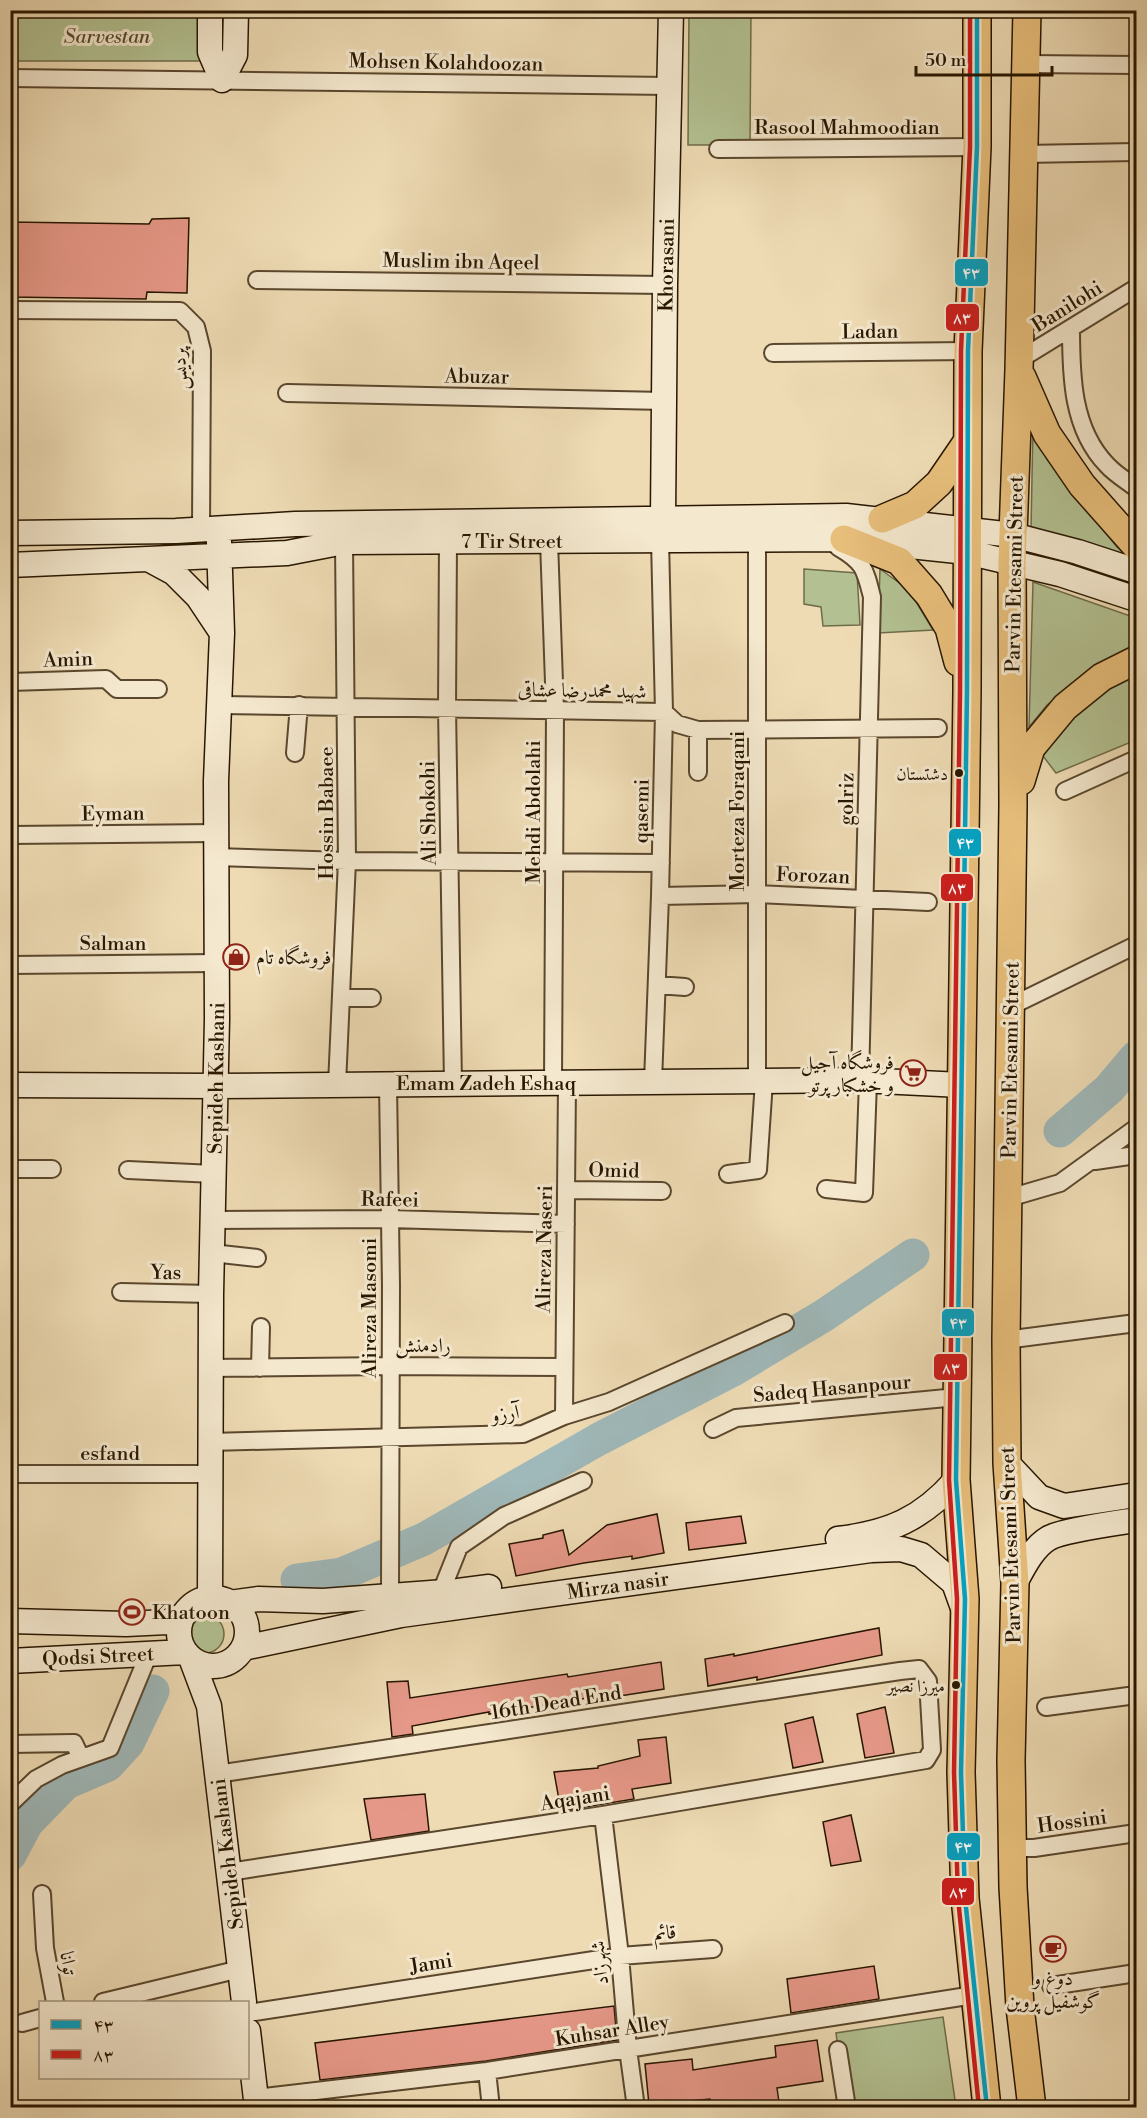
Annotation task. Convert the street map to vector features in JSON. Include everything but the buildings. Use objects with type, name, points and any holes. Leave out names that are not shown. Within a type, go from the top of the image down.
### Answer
[{"type":"main road","points":[[977,10],[976,147],[968,351],[967,691],[956,1480],[965,1612],[961,1772],[965,1898],[987,2108]]},
{"type":"main road","name":"Parvin Etesami Street","points":[[1027,10],[1012,562],[1013,805],[1006,1340],[1007,1463],[1015,1583],[1011,1760],[1012,1848],[1020,2007],[1032,2108]]},
{"type":"main road","points":[[1019,365],[1047,434],[1082,485],[1137,546]]},
{"type":"main road","points":[[882,519],[915,505],[939,483],[967,442]]},
{"type":"main road","points":[[832,531],[899,561],[930,595],[949,628],[967,691]]},
{"type":"main road","points":[[1013,805],[1031,748],[1065,707],[1102,676],[1137,660]]},
{"type":"street","points":[[210,10],[210,52],[222,80]]},
{"type":"street","points":[[222,80],[236,55],[236,10]]},
{"type":"street","name":"Khorasani","points":[[661,530],[671,10]]},
{"type":"street","points":[[1027,64],[1137,65]]},
{"type":"street","name":"Mohsen Kolahdoozan","points":[[10,78],[669,86]]},
{"type":"street","name":"Rasool Mahmoodian","points":[[718,149],[976,147]]},
{"type":"street","points":[[1024,154],[1137,152]]},
{"type":"street","name":"Muslim ibn Aqeel","points":[[257,280],[665,285]]},
{"type":"street","name":"Banilohi","points":[[1019,365],[1071,328],[1137,288]]},
{"type":"street","name":"پردیس","points":[[10,310],[180,311],[196,327],[202,351],[210,529]]},
{"type":"street","points":[[1071,328],[1076,406],[1086,434],[1107,465],[1137,488]]},
{"type":"street","name":"Ladan","points":[[774,353],[968,351]]},
{"type":"street","name":"Abuzar","points":[[288,393],[665,401]]},
{"type":"street","name":"7 Tir Street","points":[[10,565],[288,553],[344,542],[549,541],[661,530],[757,540],[832,531],[846,516],[882,519],[967,540],[1012,562],[1060,574],[1137,599]]},
{"type":"street","name":"7 Tir Street","points":[[10,533],[210,529],[295,524],[832,531],[967,540],[1013,535],[1137,571]]},
{"type":"street","name":"Sepideh Kashani","points":[[210,529],[220,557],[222,633],[216,781],[216,1086],[210,1368],[210,1474],[220,1601]]},
{"type":"street","name":"qasemi","points":[[653,1082],[664,712],[661,530]]},
{"type":"street","name":"golriz","points":[[826,1189],[864,1193],[868,728],[872,597],[865,570],[832,531]]},
{"type":"street","name":"Morteza Foraqani","points":[[728,1174],[758,1170],[760,1081],[757,540]]},
{"type":"street","name":"Mehdi Abdolahi","points":[[549,541],[555,711],[554,861],[560,1083]]},
{"type":"street","name":"Hossin Babaee","points":[[337,1085],[347,861],[344,542]]},
{"type":"street","name":"Ali Shokohi","points":[[448,542],[447,708],[453,1084]]},
{"type":"street","points":[[150,560],[174,573],[198,597],[222,633]]},
{"type":"street","name":"Amin","points":[[10,682],[106,679],[117,689],[158,689]]},
{"type":"street","name":"شهید محمدرضا عشاقی","points":[[220,705],[664,712],[677,724],[698,730],[938,728]]},
{"type":"street","points":[[296,753],[299,705]]},
{"type":"street","points":[[698,730],[698,772]]},
{"type":"street","points":[[1065,791],[1137,759]]},
{"type":"street","name":"Eyman","points":[[10,835],[216,833]]},
{"type":"street","points":[[216,857],[347,861],[661,863]]},
{"type":"street","name":"Forozan","points":[[660,896],[758,894],[928,902]]},
{"type":"street","points":[[1011,1006],[1137,945]]},
{"type":"street","name":"Salman","points":[[10,965],[217,963]]},
{"type":"street","points":[[657,985],[685,987]]},
{"type":"street","points":[[341,998],[372,998]]},
{"type":"street","name":"Emam Zadeh Eshaq","points":[[10,1085],[216,1086],[864,1081],[962,1085]]},
{"type":"street","name":"Alireza Naseri","points":[[560,1083],[566,1190],[564,1416]]},
{"type":"street","name":"Alireza Masomi","points":[[388,1084],[390,1532],[400,1601]]},
{"type":"street","points":[[1009,1198],[1060,1183],[1137,1128]]},
{"type":"street","points":[[1091,1161],[1137,1155]]},
{"type":"street","points":[[10,1169],[52,1169]]},
{"type":"street","points":[[128,1170],[214,1174]]},
{"type":"street","name":"Omid","points":[[566,1190],[662,1191]]},
{"type":"street","name":"Rafeei","points":[[213,1220],[390,1220],[566,1224]]},
{"type":"street","points":[[212,1253],[257,1257]]},
{"type":"street","name":"Yas","points":[[121,1292],[211,1294]]},
{"type":"street","name":"آرزو","points":[[210,1442],[486,1437],[523,1434],[564,1416],[609,1402],[784,1323]]},
{"type":"street","points":[[1006,1340],[1137,1323]]},
{"type":"street","points":[[261,1327],[261,1368]]},
{"type":"street","name":"رادمنش","points":[[210,1368],[564,1366]]},
{"type":"street","name":"Sadeq Hasanpour","points":[[713,1430],[736,1418],[957,1397]]},
{"type":"street","points":[[1007,1463],[1039,1497],[1064,1506]]},
{"type":"street","name":"esfand","points":[[10,1474],[210,1474]]},
{"type":"street","name":"Mirza nasir","points":[[220,1601],[258,1599],[400,1601],[869,1542],[886,1529],[924,1511],[939,1500],[956,1480]]},
{"type":"street","points":[[441,1592],[459,1547],[504,1516],[583,1481]]},
{"type":"street","points":[[1063,1534],[1053,1531],[1048,1522],[1053,1508],[1137,1495]]},
{"type":"street","points":[[1015,1583],[1031,1555],[1048,1538],[1137,1520]]},
{"type":"street","name":"Mirza nasir","points":[[237,1654],[400,1601],[441,1592],[851,1538],[921,1555],[954,1583],[965,1612]]},
{"type":"street","points":[[209,1706],[224,1679],[247,1635],[246,1622],[240,1611],[220,1601],[200,1601],[184,1615],[179,1633],[188,1655],[206,1665],[215,1666],[237,1654]]},
{"type":"street","name":"Qodsi Street","points":[[10,1622],[126,1624],[167,1622],[184,1615]]},
{"type":"street","points":[[10,1804],[36,1779],[81,1758],[110,1748],[149,1653]]},
{"type":"street","name":"Qodsi Street","points":[[10,1661],[149,1653],[188,1655]]},
{"type":"street","name":"Sepideh Kashani","points":[[188,1655],[209,1706],[244,2001]]},
{"type":"street","name":"Aqajani","points":[[229,1872],[603,1815],[926,1760],[932,1750],[928,1681],[918,1669],[900,1671]]},
{"type":"street","name":"16th Dead End","points":[[217,1774],[900,1671]]},
{"type":"street","points":[[1046,1707],[1137,1695]]},
{"type":"street","points":[[10,1744],[74,1743],[81,1758]]},
{"type":"street","name":"شهرزاد","points":[[603,1815],[636,2108]]},
{"type":"street","name":"Hossini","points":[[1012,1848],[1034,1848],[1137,1833]]},
{"type":"street","name":"توانا","points":[[42,1894],[45,1948],[55,2001]]},
{"type":"street","name":"قائم","points":[[620,1956],[713,1949]]},
{"type":"street","name":"Jami","points":[[249,2013],[620,1956]]},
{"type":"street","points":[[107,2001],[240,1969]]},
{"type":"street","points":[[1051,1986],[1137,1973]]},
{"type":"street","name":"Kuhsar Alley","points":[[257,2103],[487,2071],[974,1995]]},
{"type":"street","points":[[22,2023],[39,2018]]},
{"type":"street","points":[[249,2039],[257,2103]]},
{"type":"street","points":[[838,2050],[847,2108]]},
{"type":"street","points":[[487,2071],[491,2108]]},
{"type":"green space","name":"Sarvestan","points":[[11,11],[202,11],[204,61],[11,61]]},
{"type":"green space","points":[[689,11],[751,11],[750,145],[688,145]]},
{"type":"green space","points":[[1033,427],[1047,459],[1117,547],[1134,561],[1031,530]]},
{"type":"green space","points":[[804,569],[857,573],[860,625],[823,626],[821,607],[804,604]]},
{"type":"green space","points":[[880,569],[909,590],[933,630],[878,633]]},
{"type":"green space","points":[[1033,582],[1136,618],[1136,650],[1091,672],[1047,705],[1029,727]]},
{"type":"green space","points":[[1136,675],[1136,740],[1056,773],[1043,756],[1066,721],[1112,682]]},
{"type":"green space","points":[[205,1615],[219,1620],[224,1634],[219,1648],[205,1653],[191,1648],[186,1634],[191,1620]]},
{"type":"green space","points":[[943,2017],[956,2107],[846,2107],[836,2033]]},
{"type":"waterway","points":[[1060,1131],[1109,1089],[1136,1057]]},
{"type":"waterway","points":[[297,1580],[342,1574],[424,1539],[599,1439],[733,1370],[823,1316],[913,1255]]},
{"type":"waterway","points":[[10,1855],[27,1823],[66,1783],[108,1765],[128,1743],[153,1691]]},
{"type":"transit line","name":"۸۳","points":[[970,10],[970,147],[961,351],[960,691],[949,1480],[957,1599],[954,1772],[958,1898],[979,2108]]},
{"type":"transit line","name":"۴۳","points":[[977,10],[977,147],[968,351],[967,691],[956,1480],[965,1599],[961,1772],[965,1898],[987,2108]]},
{"type":"place","name":"دشتستان","points":[[959,773]]},
{"type":"place","name":"فروشگاه تام","points":[[236,957]]},
{"type":"place","name":"فروشگاه آجیل و خشکبار پرتو","points":[[913,1073]]},
{"type":"place","name":"Khatoon","points":[[132,1612]]},
{"type":"place","name":"میرزا نصیر","points":[[956,1685]]},
{"type":"place","name":"دوغ و گوشفیل پروین","points":[[1053,1949]]}]
